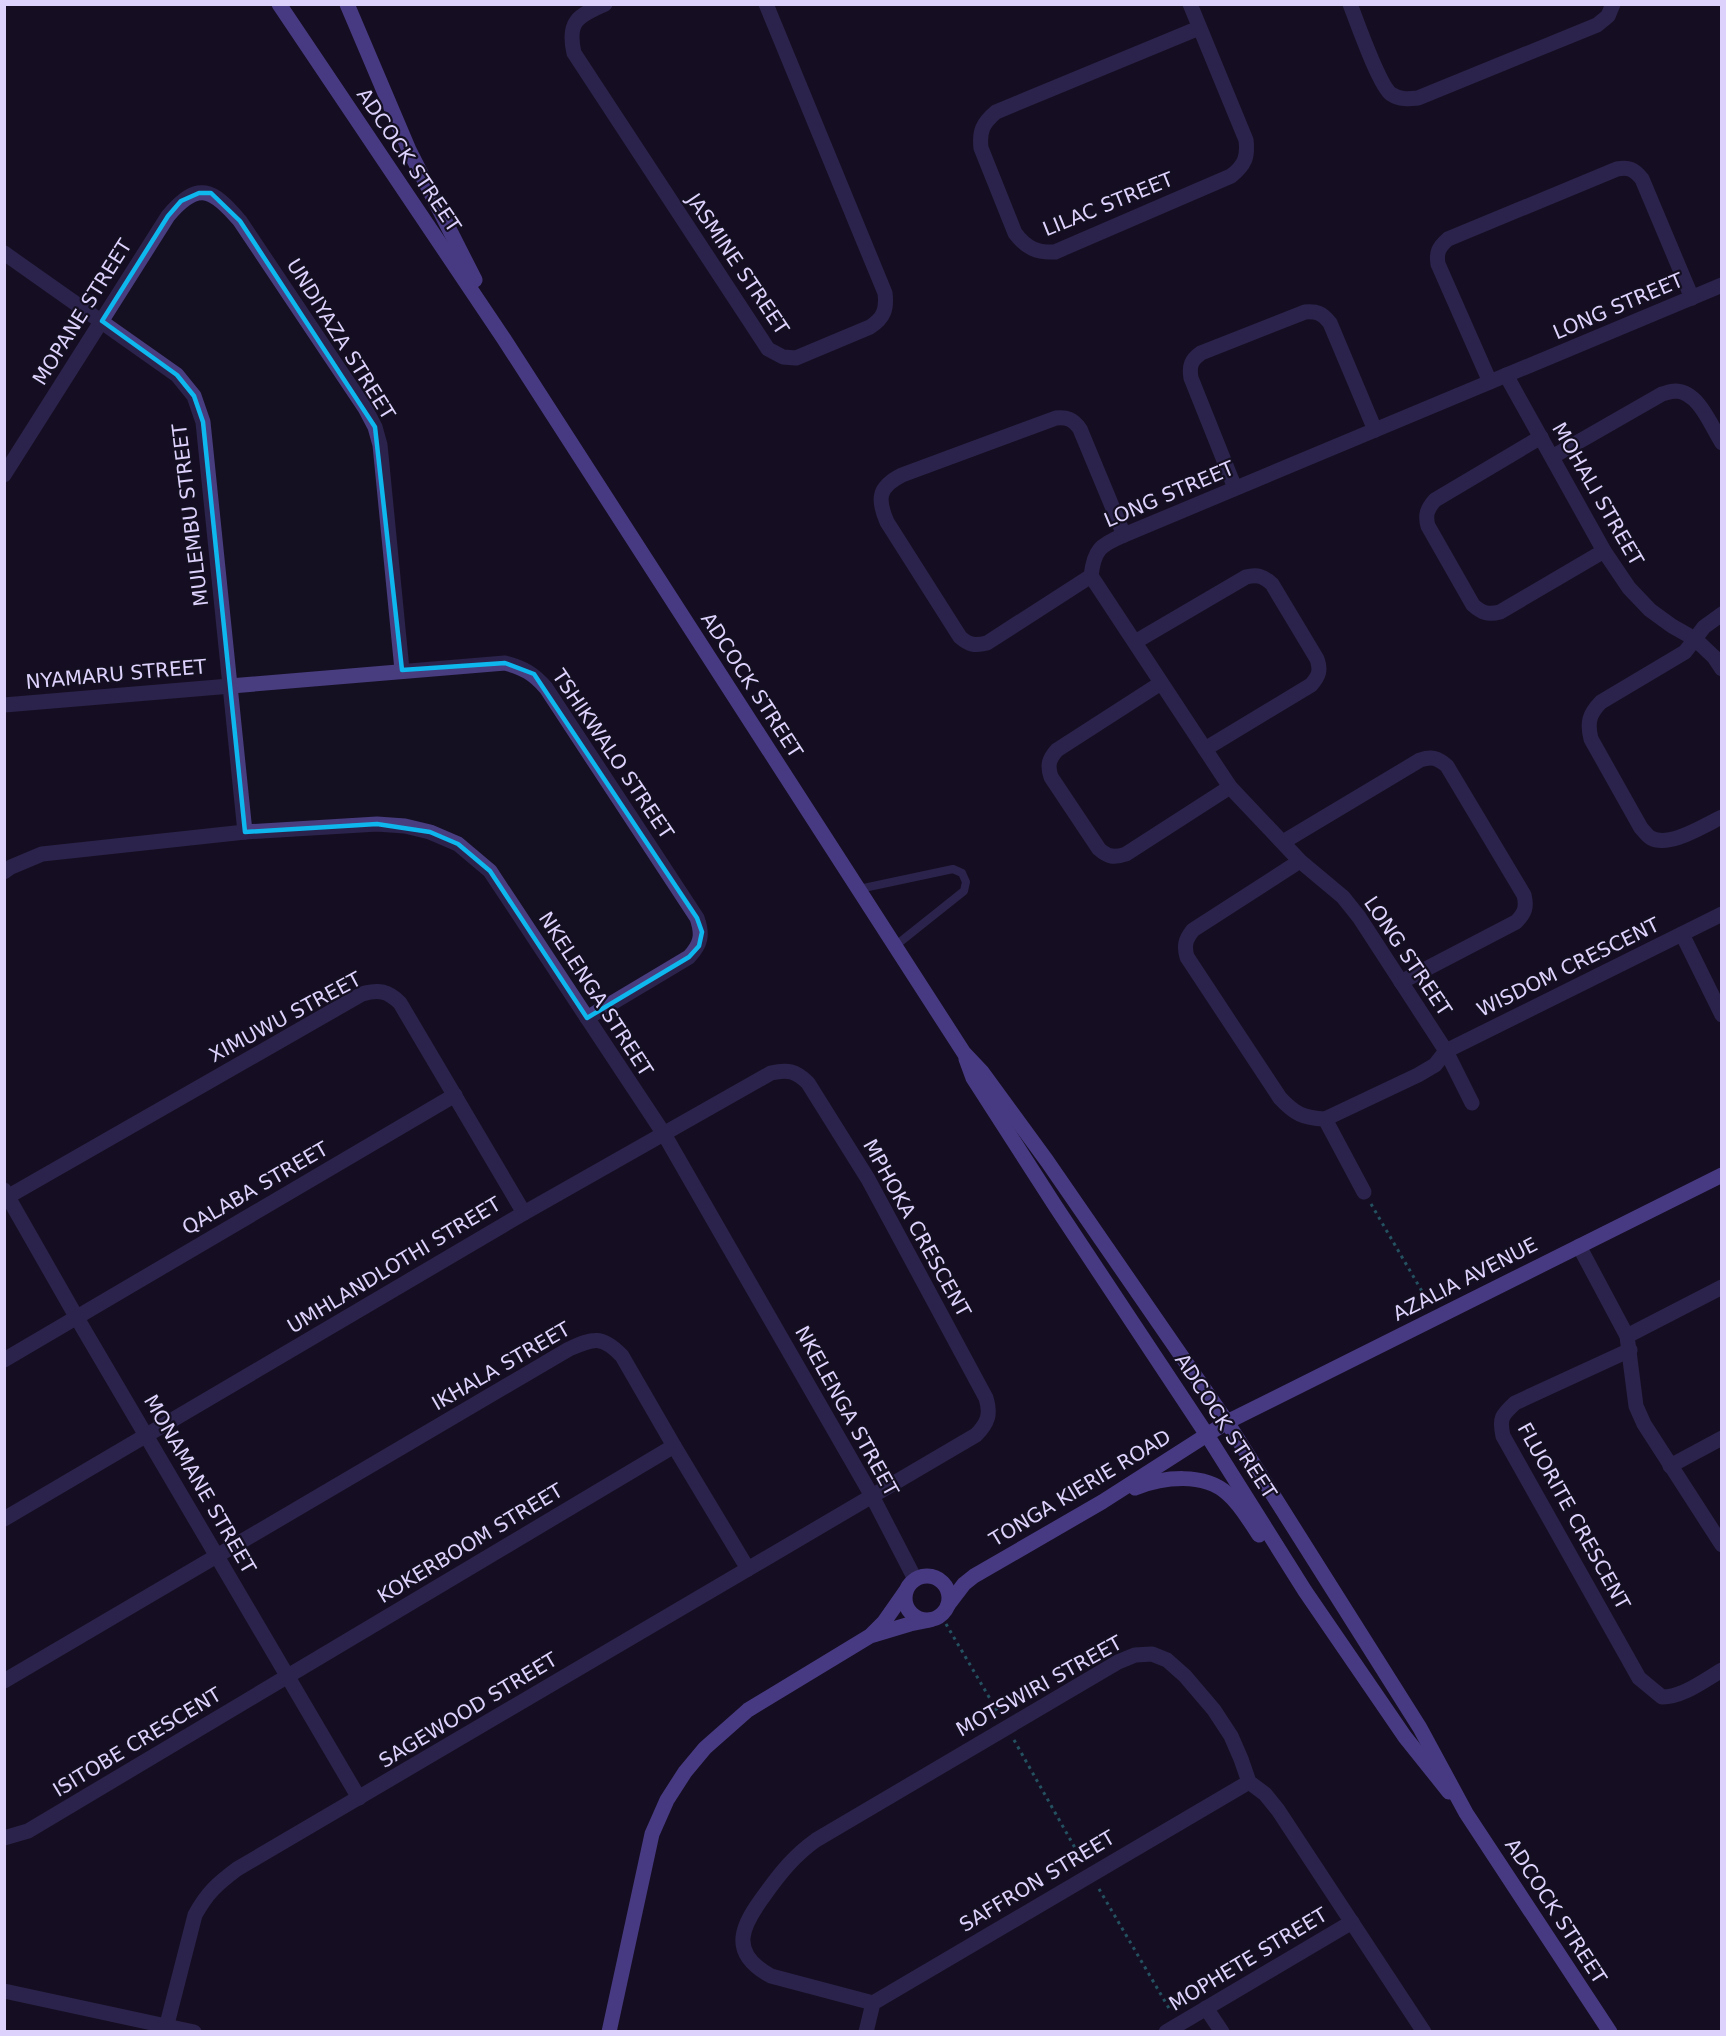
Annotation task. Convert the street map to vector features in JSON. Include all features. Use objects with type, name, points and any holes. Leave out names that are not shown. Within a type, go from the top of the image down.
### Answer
[{"type":"main road","name":"ADCOCK STREET","points":[[279,4],[504,339],[964,1053],[982,1072],[1040,1151],[1227,1422],[1420,1728],[1466,1813],[1610,2031]]},
{"type":"main road","name":"ADCOCK STREET","points":[[347,4],[409,150],[504,339]]},
{"type":"main road","name":"ADCOCK STREET","points":[[964,1053],[973,1078],[1208,1435],[1305,1591],[1411,1745],[1466,1813]]},
{"type":"main road","name":"AZALIA AVENUE","points":[[1208,1435],[1227,1422],[1722,1175]]},
{"type":"main road","name":"TONGA KIERIE ROAD","points":[[940,1613],[964,1584],[975,1576],[1102,1502],[1208,1435]]},
{"type":"main road","points":[[1102,1502],[1152,1481],[1191,1479],[1216,1485],[1236,1502],[1290,1578],[1305,1591]]},
{"type":"main road","points":[[609,2031],[652,1834],[667,1800],[685,1772],[705,1748],[748,1710],[870,1636],[940,1613],[949,1599],[946,1587],[937,1578],[926,1576],[911,1584],[897,1606],[870,1636]]},
{"type":"main road","name":"TONGA KIERIE ROAD","points":[[937,1578],[975,1576]]},
{"type":"main road","points":[[911,1584],[905,1600],[908,1611],[918,1618],[940,1613]]},
{"type":"street","name":"JASMINE STREET","points":[[605,4],[580,16],[573,27],[571,38],[574,53],[768,349],[783,357],[796,358],[878,322],[884,314],[885,293],[766,4]]},
{"type":"street","name":"LILAC STREET","points":[[1190,4],[1200,28],[1246,140],[1248,154],[1243,167],[1231,176],[1055,252],[1032,250],[1022,243],[1015,233],[981,148],[980,134],[985,121],[996,112],[1200,28]]},
{"type":"street","points":[[1350,4],[1383,83],[1391,94],[1404,99],[1418,98],[1597,25],[1608,16],[1613,4]]},
{"type":"street","points":[[1490,382],[1438,264],[1437,254],[1441,245],[1448,239],[1617,168],[1627,167],[1636,171],[1642,179],[1692,298]]},
{"type":"street","name":"MOPANE STREET","points":[[4,475],[168,216],[181,201],[199,193],[211,193]]},
{"type":"street","name":"UNDIYAZA STREET","points":[[211,193],[225,203],[240,221],[375,427],[380,445],[402,670]]},
{"type":"street","name":"MULEMBU STREET","points":[[4,253],[177,375],[194,396],[203,422],[245,831]]},
{"type":"street","name":"LONG STREET","points":[[1472,1103],[1446,1051],[1359,917],[1343,897],[1300,861],[1230,787],[1091,576],[1093,557],[1105,543],[1722,285]]},
{"type":"street","points":[[1235,488],[1191,378],[1190,368],[1193,359],[1201,353],[1305,312],[1315,311],[1324,315],[1330,322],[1375,430]]},
{"type":"street","name":"MOHALI STREET","points":[[1506,375],[1604,551],[1629,588],[1650,610],[1695,639],[1714,657],[1722,669]]},
{"type":"street","points":[[1552,457],[1662,394],[1675,391],[1689,394],[1698,404],[1722,443]]},
{"type":"street","points":[[1091,576],[987,643],[978,646],[968,644],[960,637],[887,522],[881,508],[882,492],[890,481],[902,475],[1056,418],[1065,417],[1074,421],[1080,429],[1124,535]]},
{"type":"street","points":[[1541,437],[1435,500],[1428,507],[1426,517],[1428,526],[1473,605],[1480,612],[1490,614],[1500,612],[1604,551]]},
{"type":"street","points":[[1135,642],[1246,577],[1255,575],[1265,577],[1272,584],[1317,659],[1320,668],[1318,678],[1311,685],[1205,749]]},
{"type":"street","points":[[1722,614],[1713,618],[1686,652],[1601,702],[1591,712],[1587,726],[1596,749],[1641,828],[1650,837],[1663,842],[1677,839],[1722,817]]},
{"type":"street","name":"TSHIKWALO STREET","points":[[230,686],[506,663],[522,667],[534,674],[546,688],[698,918],[702,932],[699,946],[689,957],[587,1018]]},
{"type":"street","points":[[1161,683],[1057,750],[1050,757],[1048,767],[1057,786],[1099,849],[1106,855],[1116,857],[1126,854],[1230,787]]},
{"type":"street","name":"NYAMARU STREET","points":[[4,705],[230,686]]},
{"type":"street","points":[[1283,842],[1420,760],[1430,757],[1440,759],[1447,766],[1524,895],[1527,905],[1524,915],[1516,922],[1401,982]]},
{"type":"street","name":"NKELENGA STREET","points":[[4,872],[10,867],[42,854],[245,831],[377,824],[422,830],[458,844],[490,871],[664,1134],[872,1496],[911,1584]]},
{"type":"street","points":[[1300,861],[1193,930],[1186,938],[1184,948],[1280,1098],[1292,1111],[1309,1118],[1325,1119],[1364,1192]]},
{"type":"street","name":"WISDOM CRESCENT","points":[[1325,1119],[1418,1075],[1435,1065],[1446,1051],[1722,914]]},
{"type":"street","points":[[1682,933],[1722,1015]]},
{"type":"street","name":"XIMUWU STREET","points":[[7,1193],[362,994],[376,990],[390,994],[400,1004],[524,1213]]},
{"type":"street","name":"MPHOKA CRESCENT","points":[[664,1134],[771,1073],[785,1070],[798,1073],[808,1083],[868,1179],[986,1398],[990,1411],[986,1425],[976,1435],[872,1496]]},
{"type":"street","name":"QALABA STREET","points":[[4,1360],[455,1095]]},
{"type":"street","name":"UMHLANDLOTHI STREET","points":[[4,1519],[524,1213],[664,1134]]},
{"type":"street","name":"MONAMANE STREET","points":[[7,1193],[77,1317],[359,1798]]},
{"type":"street","points":[[1579,1246],[1628,1343],[1636,1406],[1644,1424],[1722,1545]]},
{"type":"street","name":"FLUORITE CRESCENT","points":[[1722,1287],[1628,1343],[1515,1403],[1503,1414],[1500,1424],[1503,1436],[1639,1678],[1662,1697],[1672,1697],[1722,1670]]},
{"type":"street","name":"IKHALA STREET","points":[[218,1556],[569,1349],[588,1341],[603,1340],[612,1345],[622,1356],[748,1569]]},
{"type":"street","points":[[1670,1466],[1722,1438]]},
{"type":"street","name":"KOKERBOOM STREET","points":[[288,1677],[674,1446]]},
{"type":"street","name":"SAGEWOOD STREET","points":[[166,2029],[195,1915],[204,1898],[217,1884],[237,1869],[872,1496]]},
{"type":"street","points":[[4,1681],[218,1556]]},
{"type":"street","name":"MOTSWIRI STREET","points":[[873,2003],[771,1976],[756,1968],[747,1956],[743,1942],[744,1928],[750,1914],[786,1866],[816,1840],[1118,1662],[1135,1655],[1152,1654],[1167,1660],[1185,1676],[1214,1710],[1231,1736],[1249,1782],[1265,1794],[1278,1810],[1424,2031]]},
{"type":"street","name":"ISITOBE CRESCENT","points":[[4,1838],[28,1831],[288,1677]]},
{"type":"street","name":"SAFFRON STREET","points":[[873,2003],[1249,1782]]},
{"type":"street","name":"MOPHETE STREET","points":[[1172,2028],[1352,1922]]},
{"type":"street","points":[[4,1991],[166,2029],[194,2031]]},
{"type":"street","points":[[866,2031],[873,2003]]},
{"type":"street","points":[[1206,2008],[1222,2031]]},
{"type":"lane","points":[[859,889],[953,869],[962,873],[966,882],[964,891],[895,946]]},
{"type":"path","points":[[1364,1192],[1437,1317]]},
{"type":"path","points":[[940,1613],[1090,1874],[1172,2028]]},
{"type":"highlighted area","points":[[199,193],[211,193],[240,221],[375,427],[402,670],[505,663],[534,674],[697,918],[702,932],[699,946],[689,957],[587,1018],[490,871],[458,844],[430,832],[377,824],[245,832],[203,422],[194,396],[177,375],[102,321],[168,216],[181,201]]}]
